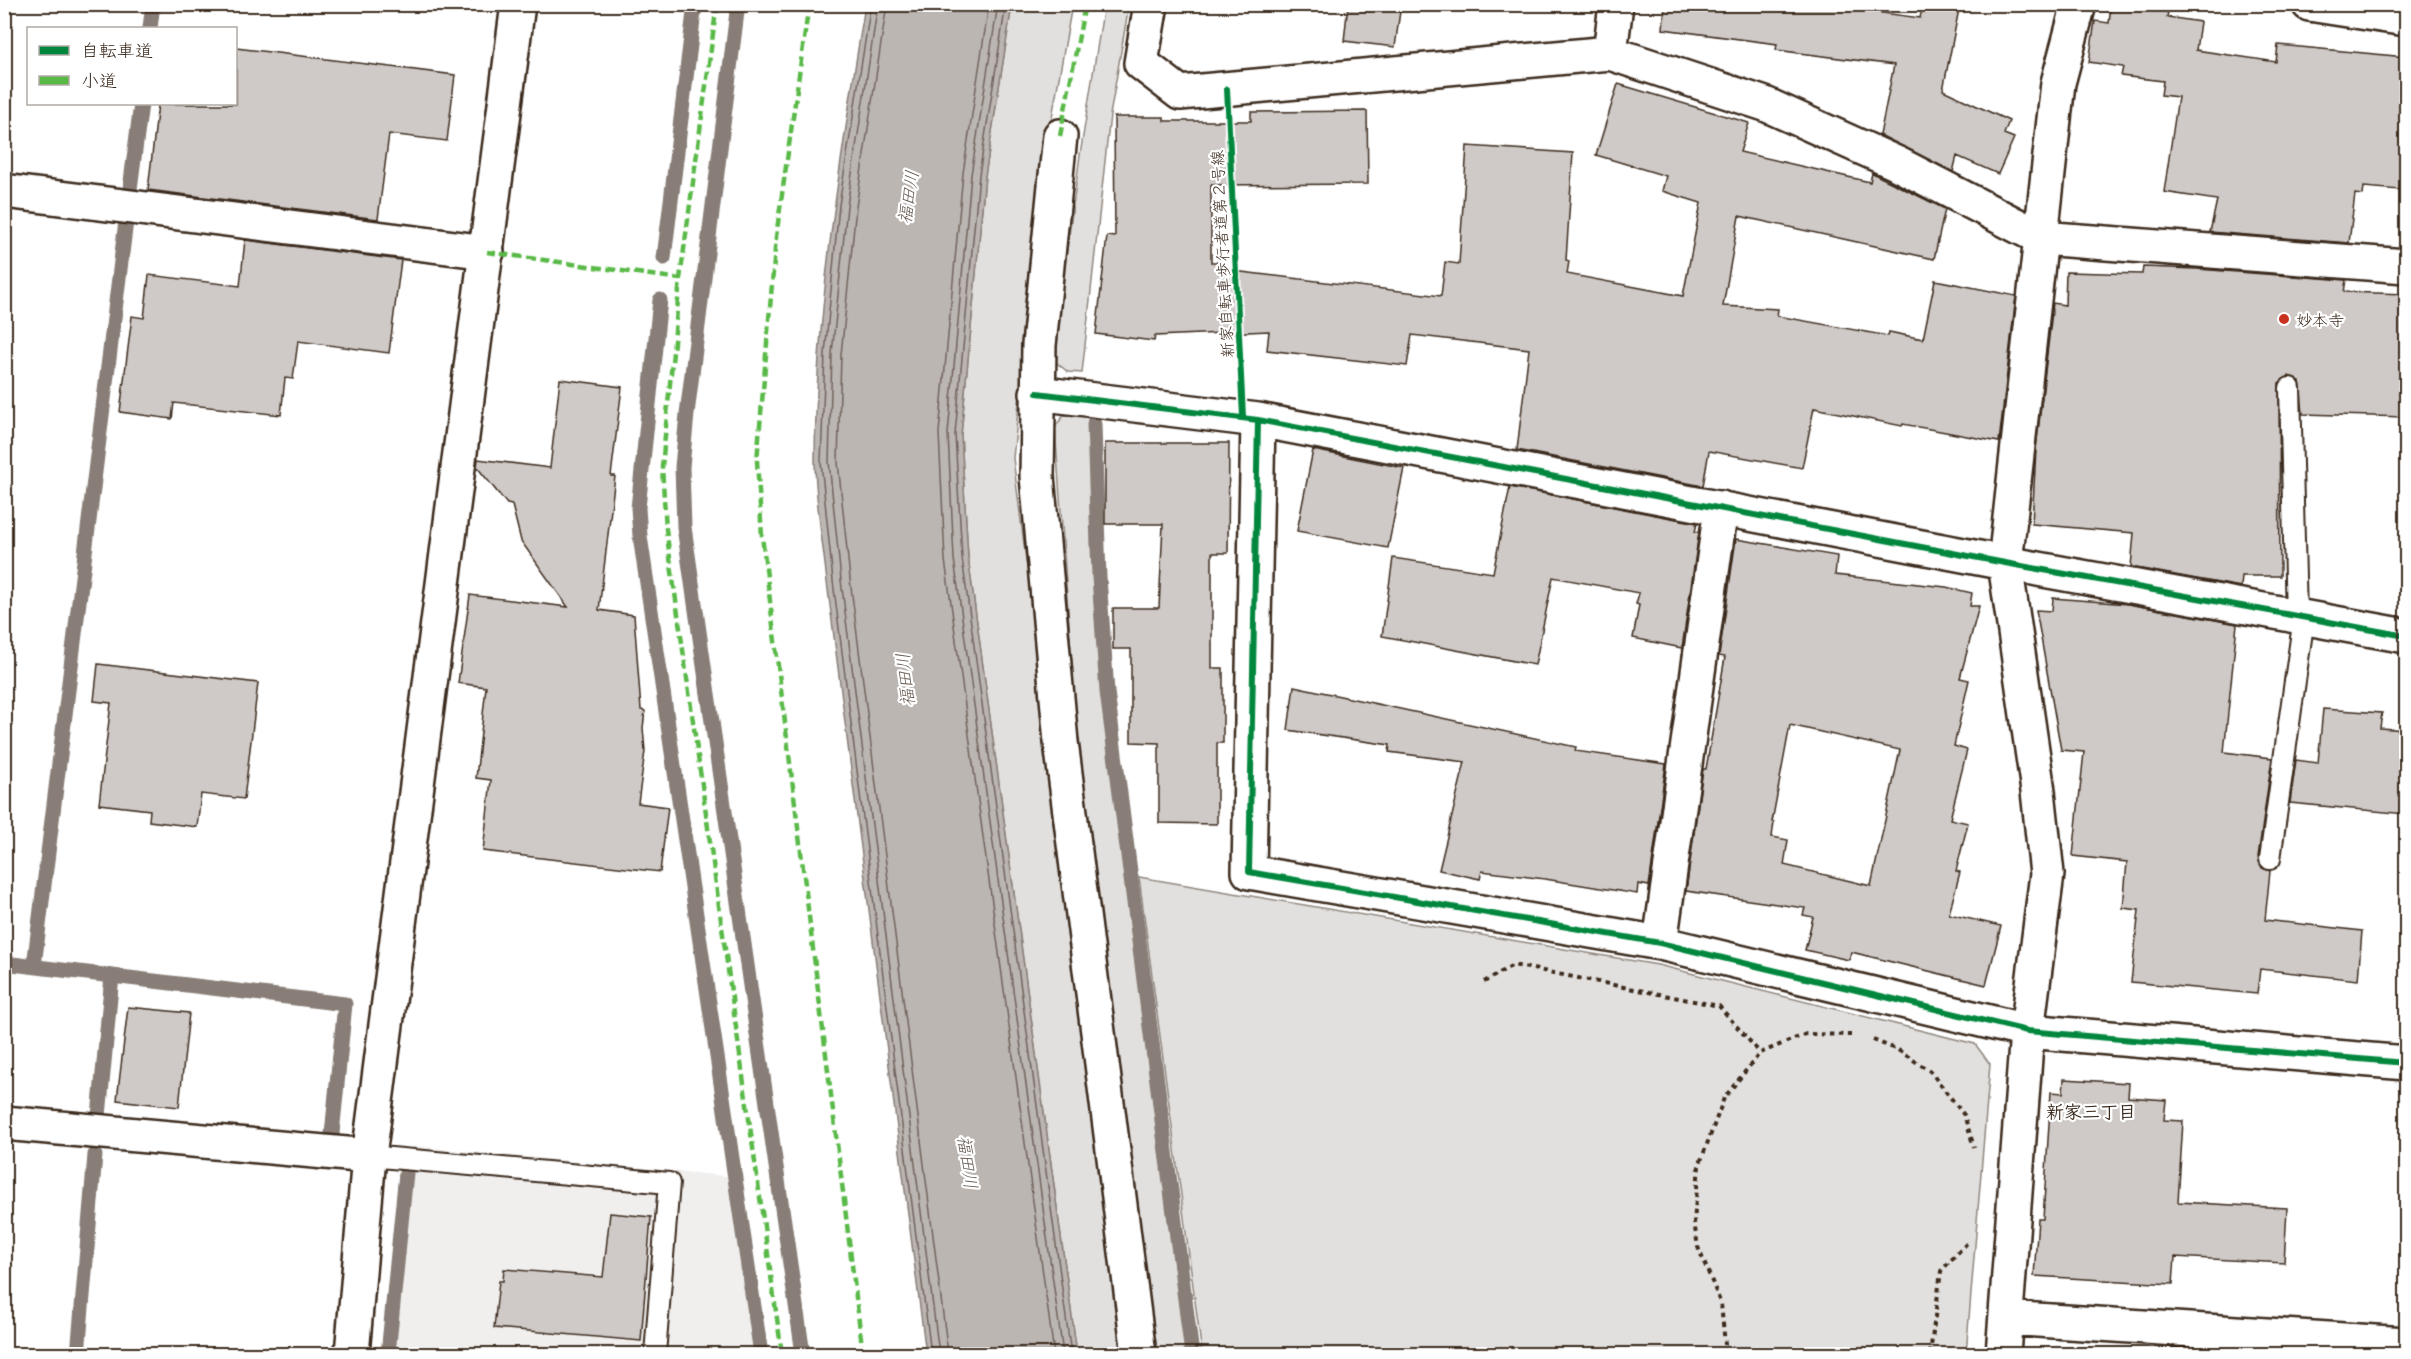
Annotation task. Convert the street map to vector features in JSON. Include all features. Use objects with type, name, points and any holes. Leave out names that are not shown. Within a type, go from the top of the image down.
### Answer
[{"type":"street","points":[[352,1354],[369,1156],[518,4]]},
{"type":"street","points":[[1151,4],[1140,63],[1180,93],[1610,53],[1765,104],[1896,163],[2041,238],[2406,266]]},
{"type":"street","points":[[1610,53],[1616,4]]},
{"type":"street","points":[[2003,1354],[2027,1031],[2047,874],[2038,791],[2006,563],[2058,83],[2079,4]]},
{"type":"street","points":[[2309,4],[2406,20]]},
{"type":"street","points":[[1060,136],[1039,345],[1036,476],[1061,742],[1139,1354]]},
{"type":"street","points":[[4,191],[487,252]]},
{"type":"street","points":[[1037,393],[1250,418],[2006,563],[2406,636]]},
{"type":"street","points":[[1250,418],[1249,872],[1660,943],[2027,1031],[2406,1063]]},
{"type":"street","points":[[1660,943],[1721,508]]},
{"type":"street","points":[[4,1123],[369,1156]]},
{"type":"street","points":[[2006,1318],[2406,1344]]},
{"type":"lane","points":[[2270,859],[2300,616],[2290,388]]},
{"type":"lane","points":[[369,1156],[669,1184],[655,1354]]},
{"type":"path","points":[[1484,982],[1513,965],[1719,1006],[1760,1053]]},
{"type":"path","points":[[1726,1354],[1721,1304],[1698,1247],[1694,1222],[1699,1166],[1724,1098],[1760,1053],[1806,1034],[1858,1035]]},
{"type":"path","points":[[1868,1039],[1898,1050],[1930,1071],[1964,1115],[1974,1148]]},
{"type":"path","points":[[1930,1354],[1941,1271],[1970,1240]]},
{"type":"shaded area","points":[[1012,5],[1072,5],[1046,151],[1013,458],[1127,1354],[1077,1354],[968,557],[961,435],[985,176]]},
{"type":"shaded area","points":[[1104,5],[1129,5],[1110,115],[1082,373],[1068,372],[1052,359],[1080,155]]},
{"type":"shaded area","points":[[1064,415],[1088,416],[1102,692],[1187,1354],[1152,1354],[1080,780],[1055,427]]},
{"type":"shaded area","points":[[1139,877],[1658,965],[1975,1044],[1990,1064],[1966,1354],[1202,1354]]},
{"type":"shaded area","points":[[413,1146],[736,1177],[761,1354],[388,1354],[406,1173]]},
{"type":"water","name":"福田川","points":[[865,5],[1012,5],[985,176],[961,435],[968,557],[1077,1354],[926,1354],[815,475],[816,402],[831,231]]},
{"type":"building","points":[[1348,4],[1401,4],[1395,47],[1344,41]]},
{"type":"building","points":[[1665,4],[1815,4],[1920,18],[1923,4],[1960,4],[1943,90],[2009,121],[2004,134],[2014,138],[1998,174],[1957,156],[1953,172],[1880,135],[1894,65],[1776,50],[1777,44],[1663,29]]},
{"type":"building","points":[[2111,4],[2168,12],[2167,17],[2200,22],[2196,50],[2276,62],[2278,45],[2406,57],[2406,107],[2400,190],[2364,187],[2363,195],[2355,194],[2349,243],[2210,232],[2217,200],[2164,192],[2178,97],[2161,95],[2163,81],[2121,76],[2123,67],[2089,62],[2095,21],[2109,23]]},
{"type":"building","points":[[237,48],[455,75],[447,141],[389,134],[378,219],[148,190],[158,105],[237,105]]},
{"type":"building","points":[[1618,84],[1749,123],[1740,152],[1870,182],[1872,173],[1945,209],[1934,259],[1739,216],[1723,306],[1778,309],[1777,316],[1888,336],[1889,332],[1923,339],[1935,280],[2016,296],[1999,442],[1814,408],[1802,468],[1709,451],[1703,486],[1517,450],[1529,349],[1412,335],[1407,366],[1267,350],[1269,331],[1155,336],[1154,341],[1096,334],[1107,236],[1115,237],[1114,117],[1164,117],[1164,121],[1251,121],[1251,112],[1367,111],[1368,184],[1211,185],[1211,262],[1217,262],[1217,269],[1441,296],[1445,262],[1459,264],[1467,146],[1573,153],[1567,274],[1683,296],[1701,203],[1662,191],[1666,176],[1596,155]]},
{"type":"building","points":[[245,240],[401,260],[389,353],[298,341],[293,379],[285,378],[281,415],[174,403],[172,419],[120,412],[132,316],[144,318],[149,275],[240,286]]},
{"type":"building","points":[[2143,267],[2346,280],[2344,292],[2406,294],[2406,417],[2303,414],[2300,381],[2289,376],[2279,383],[2280,576],[2242,576],[2241,587],[2131,567],[2134,533],[2032,524],[2036,449],[2053,303],[2065,305],[2066,272],[2142,274]]},
{"type":"building","points":[[560,379],[622,387],[611,476],[615,476],[599,610],[634,615],[641,710],[645,711],[643,728],[645,751],[638,803],[668,807],[660,872],[483,851],[491,780],[476,778],[486,687],[458,683],[470,595],[568,607],[521,541],[512,505],[507,504],[477,467],[478,459],[550,468]]},
{"type":"building","points":[[1105,443],[1229,443],[1228,553],[1212,553],[1212,668],[1223,668],[1223,743],[1217,743],[1217,824],[1159,823],[1159,743],[1131,742],[1131,649],[1113,649],[1113,608],[1159,608],[1163,524],[1105,524]]},
{"type":"building","points":[[1313,450],[1404,468],[1388,548],[1297,531]]},
{"type":"building","points":[[1510,487],[1697,523],[1695,532],[1699,532],[1682,648],[1633,638],[1639,593],[1553,577],[1535,665],[1382,636],[1393,558],[1493,573]]},
{"type":"building","points":[[1736,539],[1837,556],[1835,575],[1946,587],[1972,593],[1970,606],[1979,606],[1960,678],[1969,680],[1954,746],[1967,750],[1950,819],[1968,823],[1956,871],[1960,872],[1949,914],[2001,926],[1986,985],[1851,952],[1849,960],[1805,950],[1813,917],[1803,915],[1805,908],[1686,891],[1703,769],[1706,769],[1725,657],[1719,656]],"holes":[[[1790,725],[1900,750],[1871,886],[1784,865],[1788,840],[1772,837],[1774,822],[1772,822]]]},
{"type":"building","points":[[2053,598],[2128,604],[2237,624],[2224,752],[2272,758],[2258,857],[2262,868],[2270,871],[2265,920],[2362,931],[2358,980],[2260,969],[2257,994],[2131,982],[2139,910],[2123,908],[2127,862],[2073,856],[2084,752],[2061,750],[2036,610],[2052,611]]},
{"type":"building","points":[[98,664],[258,683],[244,799],[201,794],[197,827],[149,821],[150,810],[99,804],[111,703],[94,701]]},
{"type":"building","points":[[1294,686],[1576,747],[1575,751],[1666,764],[1649,886],[1638,884],[1637,894],[1482,871],[1480,879],[1439,870],[1465,762],[1389,752],[1390,745],[1288,730]]},
{"type":"building","points":[[2323,709],[2382,713],[2380,728],[2406,730],[2406,814],[2290,803],[2296,760],[2318,763]]},
{"type":"building","points":[[128,1007],[189,1013],[179,1107],[117,1100]]},
{"type":"building","points":[[2064,1079],[2129,1083],[2128,1097],[2166,1100],[2164,1120],[2183,1121],[2178,1202],[2287,1208],[2284,1263],[2175,1257],[2173,1284],[2034,1276],[2038,1219],[2043,1219],[2051,1092],[2063,1093]]},
{"type":"building","points":[[610,1213],[651,1217],[641,1341],[494,1328],[499,1281],[503,1281],[504,1269],[603,1277]]},
{"type":"waterway","points":[[150,27],[153,4]]},
{"type":"waterway","points":[[664,258],[695,4]]},
{"type":"waterway","points":[[738,4],[687,414],[682,467],[684,527],[803,1354]]},
{"type":"waterway","points":[[130,189],[141,105]]},
{"type":"waterway","points":[[34,966],[126,221]]},
{"type":"waterway","points":[[660,300],[638,508],[640,536],[761,1354]]},
{"type":"waterway","points":[[1094,424],[1099,577],[1107,692],[1192,1354]]},
{"type":"waterway","points":[[4,963],[345,1004],[332,1134]]},
{"type":"waterway","points":[[99,1116],[112,976]]},
{"type":"waterway","points":[[78,1354],[95,1155]]},
{"type":"waterway","points":[[388,1354],[406,1173]]},
{"type":"marked path","points":[[717,4],[680,279],[662,467],[666,529],[782,1354]]},
{"type":"marked path","points":[[809,4],[776,237],[757,461],[762,536],[863,1354]]},
{"type":"marked path","points":[[1060,136],[1085,4]]},
{"type":"marked path","points":[[487,252],[680,279]]},
{"type":"cycle path","name":"新家自転車歩行者道第２号線","points":[[1227,89],[1243,417]]},
{"type":"cycle path","points":[[1037,393],[1258,420],[2005,563],[2406,636]]},
{"type":"cycle path","points":[[1258,420],[1249,872],[1660,943],[2027,1031],[2406,1063]]},
{"type":"place","name":"妙本寺","points":[[2284,319]]},
{"type":"district","name":"新家三丁目","points":[[2091,1110]]}]
